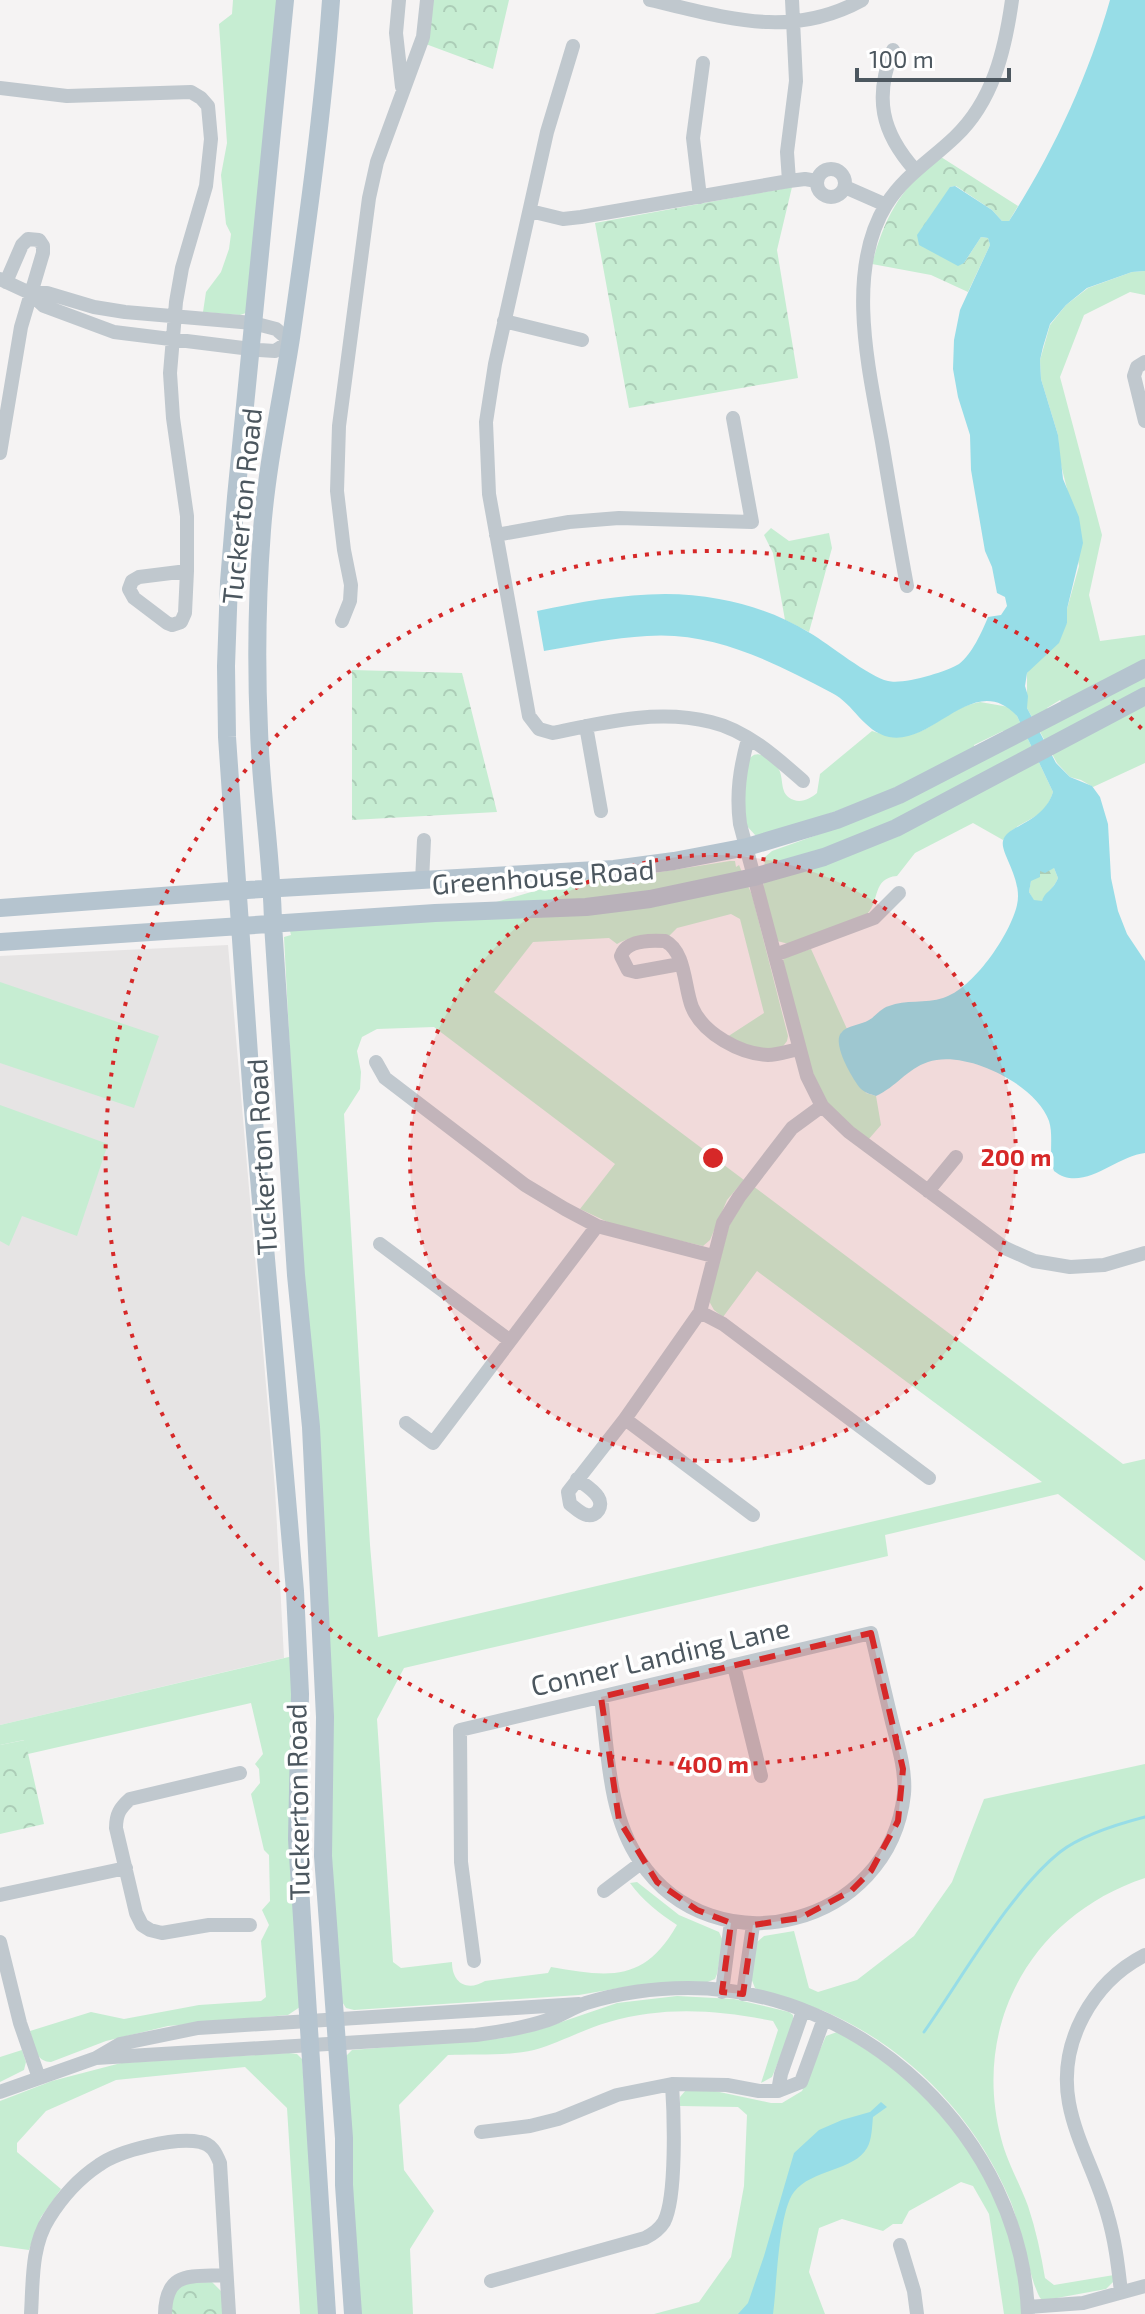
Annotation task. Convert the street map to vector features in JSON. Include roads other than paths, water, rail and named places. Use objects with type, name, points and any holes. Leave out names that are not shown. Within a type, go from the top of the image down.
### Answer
[{"type":"main road","name":"Tuckerton Road","points":[[285,0],[229,582],[227,737],[252,1098],[296,1607],[300,1694],[297,1839],[327,2314]]},
{"type":"main road","name":"Tuckerton Road","points":[[331,0],[315,161],[267,477],[258,590],[259,733],[296,1275],[311,1427],[325,1717],[323,1856],[344,2138],[344,2185],[353,2314]]},
{"type":"main road","name":"Greenhouse Road","points":[[0,908],[614,869],[747,847],[837,820],[899,795],[1145,668]]},
{"type":"main road","name":"Greenhouse Road","points":[[0,942],[435,913],[586,907],[650,899],[754,877],[824,857],[896,828],[1145,696]]},
{"type":"main road","points":[[296,1607],[318,1607]]},
{"type":"street","points":[[399,0],[396,33],[402,87]]},
{"type":"street","points":[[342,621],[350,601],[351,585],[338,506],[339,426],[369,198],[377,162],[402,87],[423,37],[427,0]]},
{"type":"street","points":[[650,0],[725,17],[793,23],[823,18],[862,0]]},
{"type":"street","points":[[789,181],[787,152],[796,81],[792,0]]},
{"type":"street","points":[[907,586],[868,365],[864,323],[869,251],[886,205],[915,170],[958,134],[990,90],[1004,47],[1012,0]]},
{"type":"street","points":[[573,46],[556,96],[504,321],[488,396],[486,422],[486,454],[496,535],[529,716],[539,729],[553,733],[655,715],[712,722],[748,739],[803,781]]},
{"type":"street","points":[[893,50],[881,85],[883,107],[896,146],[915,170]]},
{"type":"street","points":[[700,197],[693,138],[703,63]]},
{"type":"street","points":[[0,88],[67,96],[191,92],[208,106],[211,158],[182,268],[175,315],[170,394],[187,516],[187,571],[185,613],[181,622],[167,623],[134,598],[129,589],[132,581],[139,577],[187,571]]},
{"type":"street","points":[[530,211],[563,219],[805,179],[817,181],[819,191],[830,197],[839,195],[845,187],[886,205]]},
{"type":"street","points":[[0,453],[21,327],[30,293],[43,253],[39,240],[28,239],[3,280],[30,293],[44,306],[87,324],[139,337],[250,349],[275,351],[290,341],[276,329],[253,323],[94,307],[47,293],[30,293]]},
{"type":"street","points":[[221,346],[224,320]]},
{"type":"street","points":[[504,321],[582,340]]},
{"type":"street","points":[[1145,362],[1137,367],[1134,376],[1145,421]]},
{"type":"street","points":[[496,535],[569,522],[619,518],[752,522],[733,418]]},
{"type":"street","points":[[586,726],[601,811]]},
{"type":"street","points":[[748,739],[740,770],[737,804],[799,1049],[807,1076],[822,1106],[849,1132],[1005,1248],[1034,1261],[1070,1267],[1104,1265],[1145,1253]]},
{"type":"street","points":[[422,881],[424,840]]},
{"type":"street","points":[[775,955],[874,918],[899,893]]},
{"type":"street","points":[[680,964],[693,1009],[701,1022],[727,1042],[747,1052],[772,1055],[799,1049]]},
{"type":"street","points":[[376,1062],[385,1078],[525,1185],[597,1226],[713,1256]]},
{"type":"street","points":[[577,1479],[625,1419],[700,1312],[723,1223],[739,1197],[792,1128],[822,1106]]},
{"type":"street","points":[[928,1191],[956,1157]]},
{"type":"street","points":[[406,1423],[433,1443],[597,1226]]},
{"type":"street","points":[[380,1244],[509,1340]]},
{"type":"street","points":[[700,1312],[723,1324],[929,1478]]},
{"type":"street","points":[[625,1419],[753,1515]]},
{"type":"street","name":"Conner Landing Lane","points":[[474,1961],[461,1875],[460,1730],[871,1633],[903,1769],[904,1793],[898,1821],[887,1847],[871,1871],[851,1891],[827,1907],[800,1918],[753,1925]]},
{"type":"street","points":[[734,1666],[761,1776]]},
{"type":"street","points":[[601,1697],[619,1820],[629,1845],[641,1863],[675,1898],[731,1922],[753,1925],[743,1994]]},
{"type":"street","points":[[240,1773],[136,1797],[121,1807],[116,1817],[116,1828],[136,1913],[142,1925],[162,1933],[209,1925],[250,1925]]},
{"type":"street","points":[[604,1891],[641,1863]]},
{"type":"street","points":[[0,1895],[126,1868]]},
{"type":"street","points":[[722,1992],[731,1922]]},
{"type":"street","points":[[0,1942],[20,2023],[39,2078]]},
{"type":"street","points":[[1121,2292],[1108,2215],[1069,2104],[1067,2074],[1075,2034],[1091,2002],[1122,1969],[1145,1955]]},
{"type":"street","points":[[96,2058],[504,2032],[551,2019],[584,2004],[630,1992],[690,1988],[743,1994],[824,2019],[887,2055],[933,2095],[971,2142],[1000,2195],[1019,2252],[1028,2311],[1083,2303],[1145,2286]]},
{"type":"street","points":[[0,2092],[96,2058],[120,2044],[172,2032],[310,2019],[584,2004]]},
{"type":"street","points":[[778,2091],[803,2011]]},
{"type":"street","points":[[481,2132],[558,2119],[617,2095],[672,2084],[701,2083],[778,2091],[801,2082],[824,2019]]},
{"type":"street","points":[[491,2281],[655,2233],[667,2213],[671,2178],[674,2127],[672,2084]]},
{"type":"street","points":[[31,2314],[38,2241],[48,2219],[71,2187],[102,2163],[139,2148],[200,2142],[217,2153],[220,2163],[229,2314]]},
{"type":"street","points":[[900,2245],[914,2291],[917,2314]]},
{"type":"street","points":[[165,2314],[169,2288],[177,2280],[226,2275]]},
{"type":"water","points":[[1110,0],[1145,0],[1145,271],[1132,272],[1087,288],[1066,305],[1050,324],[1043,347],[1041,379],[1058,435],[1063,479],[1079,517],[1083,543],[1067,609],[1067,623],[1059,643],[1027,673],[1025,686],[1027,708],[1056,763],[1070,777],[1092,786],[1100,797],[1108,824],[1111,878],[1118,911],[1127,934],[1145,961],[1145,1153],[1076,1178],[1054,1171],[1049,1121],[1042,1107],[1030,1094],[998,1073],[979,1065],[943,1059],[914,1069],[876,1096],[860,1088],[844,1061],[839,1045],[844,1030],[869,1020],[886,1007],[936,1000],[955,993],[978,973],[1007,931],[1018,895],[1003,841],[1011,831],[1041,811],[1053,792],[1017,716],[1001,704],[985,701],[969,705],[906,737],[889,737],[872,729],[832,693],[766,660],[720,644],[672,636],[647,636],[544,651],[537,611],[627,596],[696,596],[743,604],[777,616],[888,681],[924,677],[964,660],[988,617],[1001,615],[1007,606],[1005,597],[997,593],[985,551],[971,470],[970,435],[953,369],[954,340],[960,310],[990,245],[988,238],[981,237],[964,263],[958,266],[919,245],[917,235],[950,187],[955,186],[992,210],[1002,221],[1009,221],[1068,114]],"holes":[[[1054,868],[1058,878],[1042,901],[1034,900],[1029,892],[1031,881],[1040,877],[1040,871],[1045,873]]]},
{"type":"water","points":[[881,2102],[887,2107],[873,2117],[870,2141],[861,2156],[811,2179],[794,2192],[781,2232],[773,2314],[738,2314],[748,2303],[794,2153],[819,2130],[870,2112]]},
{"type":"waterway","points":[[924,2032],[1005,1912],[1041,1869],[1079,1840],[1145,1817]]}]
